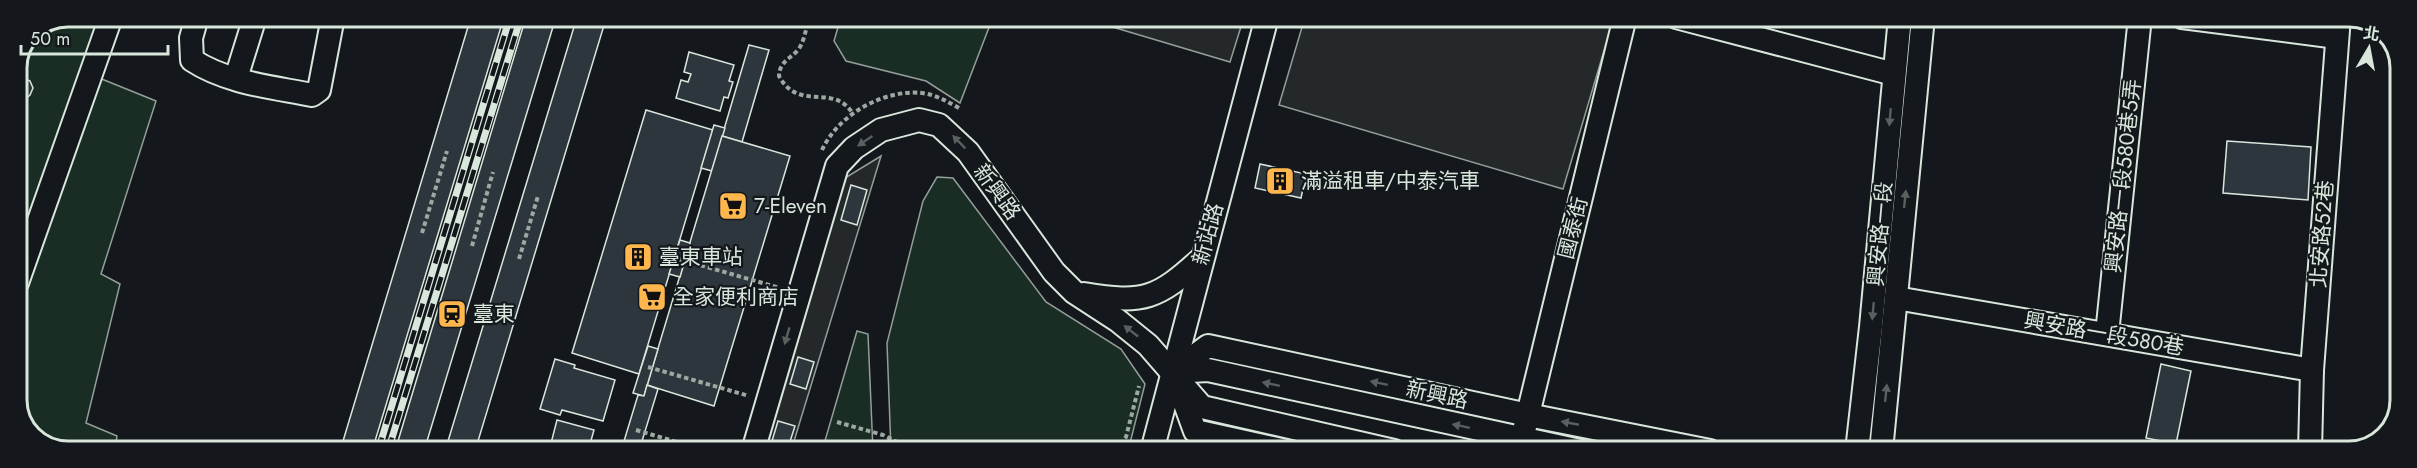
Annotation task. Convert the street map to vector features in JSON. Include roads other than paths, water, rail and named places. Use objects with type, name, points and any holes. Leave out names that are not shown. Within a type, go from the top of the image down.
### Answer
[{"type":"street","points":[[27,255],[107,27]]},
{"type":"street","points":[[194,27],[191,38],[192,60],[208,70],[312,95],[319,90],[331,27]]},
{"type":"street","points":[[236,78],[252,27]]},
{"type":"street","name":"新站路","points":[[1155,441],[1264,27]]},
{"type":"street","name":"國泰街","points":[[1522,439],[1623,27]]},
{"type":"street","points":[[1714,27],[1894,74]]},
{"type":"street","name":"興安路一段","points":[[1858,441],[1899,27]]},
{"type":"street","name":"興安路一段","points":[[1882,441],[1922,27]]},
{"type":"street","name":"興安路一段580巷5弄","points":[[2107,334],[2139,27]]},
{"type":"street","name":"北安路52巷","points":[[2310,441],[2312,370],[2338,27]]},
{"type":"street","name":"新興路","points":[[756,441],[837,166],[854,148],[881,130],[920,120],[939,125],[968,152],[1054,272],[1074,292],[1117,320],[1148,345],[1202,407],[1350,441]]},
{"type":"street","points":[[1074,292],[1118,300],[1146,298],[1179,280],[1202,259]]},
{"type":"street","name":"興安路一段580巷","points":[[1896,298],[2312,370]]},
{"type":"street","name":"新興路","points":[[1173,372],[1208,346],[1659,441]]},
{"type":"street","name":"新興路","points":[[1173,372],[1208,370],[1532,441]]},
{"type":"street","name":"新興路","points":[[1173,372],[1195,431],[1240,441]]},
{"type":"railway","points":[[381,441],[507,27]]},
{"type":"railway","points":[[391,441],[518,27]]},
{"type":"place","name":"滿溢租車/中泰汽車","points":[[1280,181]]},
{"type":"place","name":"7-Eleven","points":[[733,206]]},
{"type":"place","name":"臺東車站","points":[[638,257]]},
{"type":"place","name":"全家便利商店","points":[[652,297]]},
{"type":"place","name":"臺東","points":[[452,314]]}]
